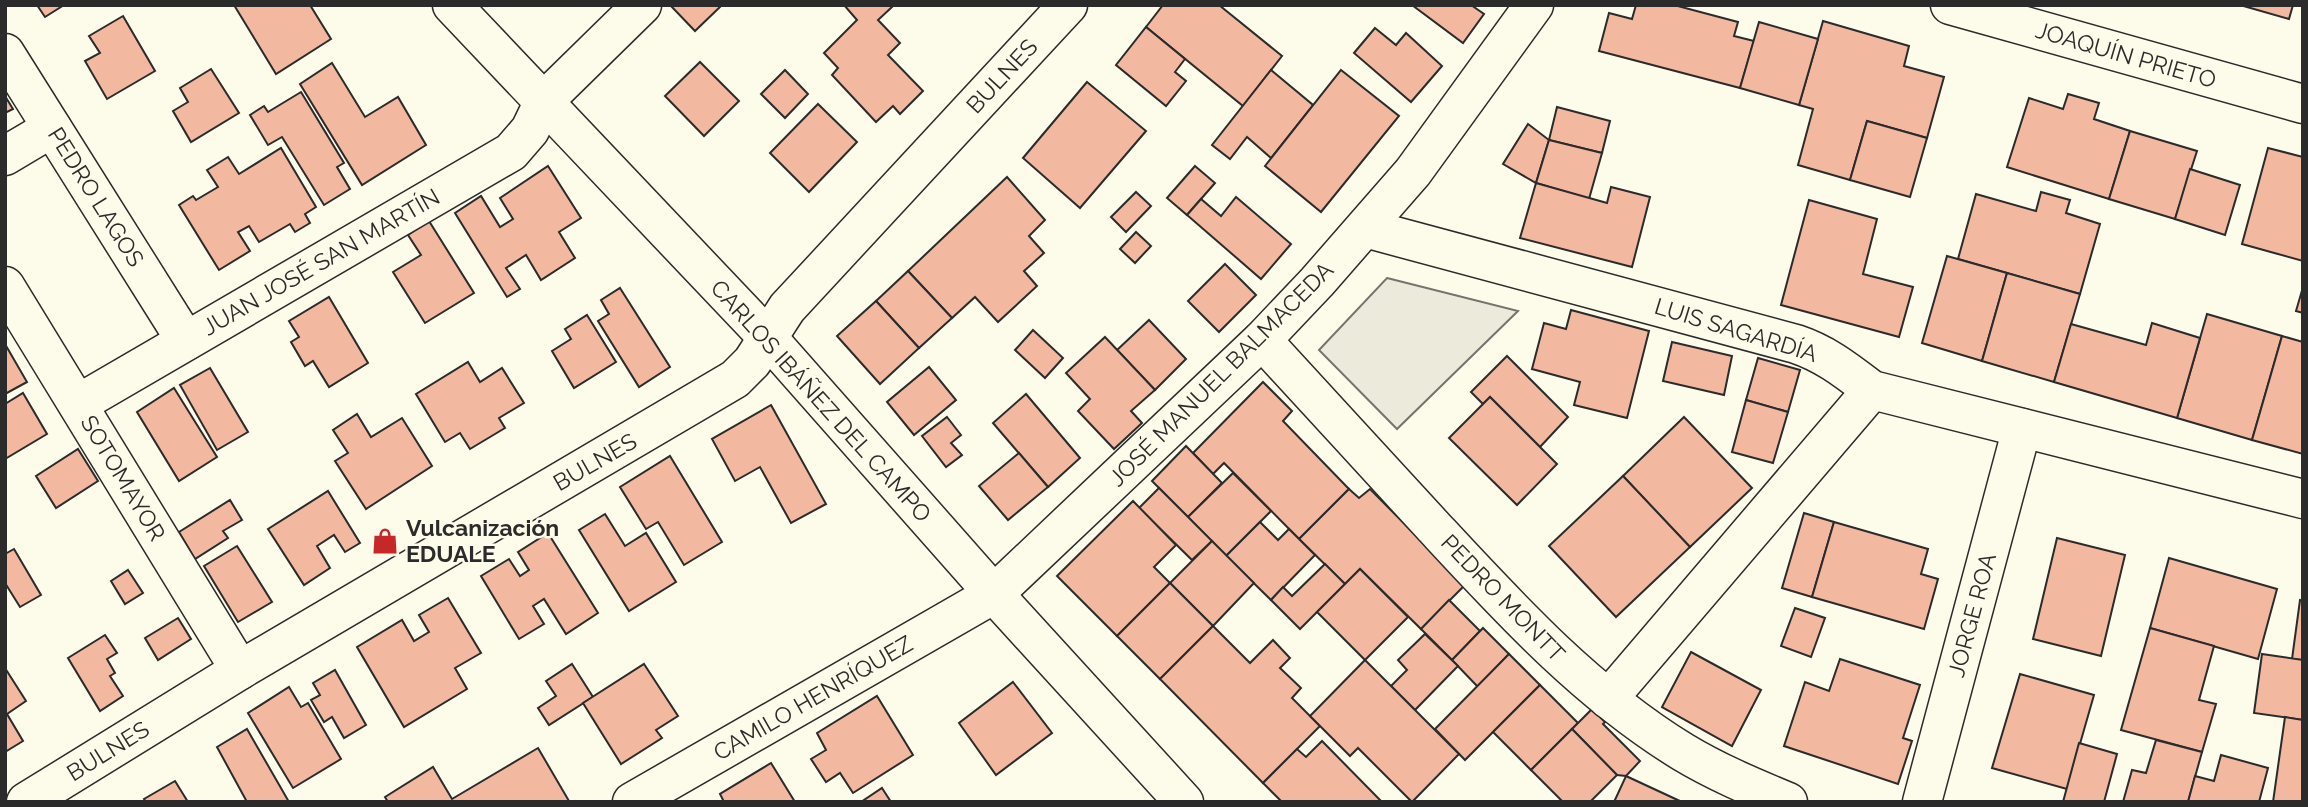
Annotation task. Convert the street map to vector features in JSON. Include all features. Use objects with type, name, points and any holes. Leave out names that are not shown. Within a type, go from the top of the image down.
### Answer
[{"type":"street","name":"CARLOS IBÁÑEZ DEL CAMPO","points":[[452,5],[767,337],[994,594],[1184,802]]},
{"type":"street","name":"JUAN JOSÉ SAN MARTÍN","points":[[78,404],[511,152],[530,130],[544,101],[642,5]]},
{"type":"street","name":"BULNES","points":[[26,802],[240,670],[725,385],[752,362],[787,308],[1068,5]]},
{"type":"street","name":"JOSÉ MANUEL BALMACEDA","points":[[994,594],[1262,340],[1365,228],[1413,172],[1534,5]]},
{"type":"street","name":"JOAQUÍN PRIETO","points":[[1950,5],[2303,104]]},
{"type":"street","name":"PEDRO LAGOS","points":[[5,53],[186,341]]},
{"type":"street","points":[[5,156],[52,128]]},
{"type":"street","name":"LUIS SAGARDÍA","points":[[1365,228],[1818,351],[1872,390],[2303,499]]},
{"type":"street","name":"SOTOMAYOR","points":[[5,286],[240,670]]},
{"type":"street","name":"PEDRO MONTT","points":[[1262,340],[1507,606],[1563,660],[1608,699],[1684,752],[1751,787],[1788,802]]},
{"type":"street","points":[[1608,699],[1872,390]]},
{"type":"street","name":"JORGE ROA","points":[[1922,802],[2022,428]]},
{"type":"street","name":"CAMILO HENRÍQUEZ","points":[[632,802],[685,789],[994,594]]},
{"type":"shaded area","points":[[1387,278],[1518,311],[1397,429],[1319,350]]},
{"type":"building","points":[[37,5],[64,5],[45,17]]},
{"type":"building","points":[[234,5],[310,5],[331,39],[276,74]]},
{"type":"building","points":[[670,5],[722,5],[695,31]]},
{"type":"building","points":[[844,5],[892,7],[878,20],[900,43],[888,55],[923,91],[900,114],[893,106],[876,122],[832,75],[838,68],[824,53],[857,20]]},
{"type":"building","points":[[1163,5],[1219,5],[1282,56],[1243,106],[1146,27]]},
{"type":"building","points":[[1412,5],[1471,5],[1484,14],[1463,43]]},
{"type":"building","points":[[1636,5],[1674,5],[1738,22],[1734,36],[1754,41],[1740,88],[1599,51],[1609,13],[1632,19]]},
{"type":"building","points":[[2240,5],[2293,5],[2289,19]]},
{"type":"building","points":[[123,16],[155,71],[107,99],[85,61],[100,53],[89,36]]},
{"type":"building","points":[[1823,21],[1909,46],[1904,66],[1944,77],[1927,138],[1867,121],[1850,180],[1798,165],[1813,109],[1799,105]]},
{"type":"building","points":[[1759,22],[1818,39],[1799,105],[1740,88]]},
{"type":"building","points":[[1146,27],[1185,59],[1175,72],[1186,81],[1166,106],[1116,65]]},
{"type":"building","points":[[1375,28],[1396,45],[1406,33],[1442,66],[1411,102],[1354,53]]},
{"type":"building","points":[[700,62],[739,101],[704,136],[665,96]]},
{"type":"building","points":[[332,63],[365,117],[398,97],[426,145],[362,185],[300,84]]},
{"type":"building","points":[[211,69],[239,113],[191,142],[173,111],[188,102],[180,88]]},
{"type":"building","points":[[785,70],[808,94],[785,118],[761,94]]},
{"type":"building","points":[[1271,70],[1313,105],[1271,158],[1247,137],[1230,159],[1212,145]]},
{"type":"building","points":[[1341,70],[1399,116],[1321,212],[1265,166]]},
{"type":"building","points":[[1087,82],[1146,131],[1080,208],[1023,158]]},
{"type":"building","points":[[301,92],[344,163],[337,167],[350,189],[324,205],[282,137],[268,145],[250,115],[264,106],[268,112]]},
{"type":"building","points":[[2068,94],[2099,103],[2094,119],[2130,131],[2109,199],[2007,167],[2029,98],[2063,109]]},
{"type":"building","points":[[5,96],[13,109],[5,113]]},
{"type":"building","points":[[818,104],[857,142],[809,192],[770,153]]},
{"type":"building","points":[[1557,107],[1610,121],[1602,153],[1549,140]]},
{"type":"building","points":[[1867,121],[1927,138],[1910,197],[1850,180]]},
{"type":"building","points":[[1528,124],[1549,140],[1536,183],[1503,164]]},
{"type":"building","points":[[2130,131],[2197,151],[2175,219],[2109,199]]},
{"type":"building","points":[[1549,140],[1602,153],[1589,199],[1536,183]]},
{"type":"building","points":[[281,148],[316,207],[305,214],[310,223],[295,232],[290,224],[259,242],[249,226],[238,232],[250,251],[219,270],[179,205],[193,196],[196,200],[218,187],[207,170],[228,157],[239,174]]},
{"type":"building","points":[[2268,148],[2303,157],[2303,261],[2242,244]]},
{"type":"building","points":[[548,166],[581,218],[559,232],[575,258],[541,280],[526,255],[506,268],[520,289],[507,297],[455,213],[481,196],[500,227],[513,219],[500,198]]},
{"type":"building","points":[[1195,166],[1215,183],[1187,215],[1167,198]]},
{"type":"building","points":[[2190,169],[2240,185],[2225,235],[2175,219]]},
{"type":"building","points":[[1007,177],[1045,220],[1029,236],[1044,253],[1024,271],[1037,286],[998,322],[975,297],[952,318],[908,271]]},
{"type":"building","points":[[1536,183],[1607,203],[1611,187],[1650,197],[1632,267],[1520,238]]},
{"type":"building","points":[[1136,192],[1151,206],[1126,232],[1111,217]]},
{"type":"building","points":[[2041,192],[2070,200],[2066,213],[2100,224],[2080,294],[1958,259],[1976,194],[2036,211]]},
{"type":"building","points":[[1236,197],[1291,244],[1261,279],[1187,215],[1201,199],[1221,216]]},
{"type":"building","points":[[1809,200],[1877,219],[1863,274],[1913,287],[1899,337],[1781,305]]},
{"type":"building","points":[[429,221],[474,293],[425,323],[393,272],[421,255],[408,235]]},
{"type":"building","points":[[1136,232],[1151,246],[1135,263],[1120,249]]},
{"type":"building","points":[[1947,256],[2007,273],[1982,361],[1922,343]]},
{"type":"building","points":[[1225,264],[1256,295],[1219,332],[1188,301]]},
{"type":"building","points":[[908,271],[952,318],[919,348],[876,301]]},
{"type":"building","points":[[2007,273],[2080,294],[2054,382],[1982,361]]},
{"type":"building","points":[[2303,287],[2303,313],[2296,311]]},
{"type":"building","points":[[620,288],[670,367],[639,387],[598,321],[609,314],[601,300]]},
{"type":"building","points":[[329,297],[368,363],[329,387],[313,361],[305,366],[291,342],[299,337],[289,321]]},
{"type":"building","points":[[876,301],[919,348],[880,384],[837,336]]},
{"type":"building","points":[[1571,310],[1649,331],[1627,418],[1574,405],[1580,382],[1532,369],[1544,323],[1566,329]]},
{"type":"building","points":[[2207,314],[2282,336],[2252,440],[2177,418]]},
{"type":"building","points":[[587,315],[616,362],[574,388],[552,351],[571,339],[565,329]]},
{"type":"building","points":[[1149,320],[1186,359],[1155,390],[1117,350]]},
{"type":"building","points":[[2152,323],[2200,338],[2177,418],[2054,382],[2071,324],[2146,345]]},
{"type":"building","points":[[1033,330],[1063,358],[1045,378],[1015,350]]},
{"type":"building","points":[[2282,336],[2303,342],[2303,454],[2252,440]]},
{"type":"building","points":[[1105,337],[1155,390],[1131,411],[1142,423],[1114,449],[1078,411],[1090,399],[1066,373]]},
{"type":"building","points":[[1672,342],[1732,356],[1724,395],[1663,381]]},
{"type":"building","points":[[5,344],[27,382],[5,394]]},
{"type":"building","points":[[1507,356],[1568,417],[1540,447],[1490,397],[1483,404],[1471,392]]},
{"type":"building","points":[[1758,358],[1800,370],[1788,412],[1746,400]]},
{"type":"building","points":[[468,362],[480,382],[502,368],[524,403],[499,418],[505,428],[470,449],[460,433],[445,442],[416,394]]},
{"type":"building","points":[[929,367],[956,400],[914,435],[887,402]]},
{"type":"building","points":[[210,368],[248,432],[217,450],[180,385]]},
{"type":"building","points":[[1263,382],[1292,411],[1283,421],[1349,489],[1299,539],[1224,463],[1213,474],[1193,453]]},
{"type":"building","points":[[174,388],[217,457],[179,481],[137,412]]},
{"type":"building","points":[[23,393],[47,434],[5,459],[5,404]]},
{"type":"building","points":[[1026,394],[1080,458],[1048,487],[993,423]]},
{"type":"building","points":[[1490,397],[1557,464],[1517,505],[1449,438]]},
{"type":"building","points":[[1746,400],[1788,412],[1773,463],[1732,452]]},
{"type":"building","points":[[771,405],[826,504],[791,523],[760,467],[735,481],[712,439]]},
{"type":"building","points":[[357,414],[371,437],[402,418],[432,466],[366,509],[335,461],[348,453],[333,430]]},
{"type":"building","points":[[947,417],[961,435],[951,443],[962,455],[946,467],[922,436]]},
{"type":"building","points":[[1684,417],[1752,488],[1690,547],[1623,476]]},
{"type":"building","points":[[1186,446],[1222,483],[1188,517],[1152,481]]},
{"type":"building","points":[[78,449],[98,481],[56,508],[36,476]]},
{"type":"building","points":[[1019,453],[1048,487],[1008,520],[979,486]]},
{"type":"building","points":[[670,456],[722,542],[684,565],[658,522],[646,529],[620,487]]},
{"type":"building","points":[[1233,473],[1271,511],[1226,556],[1188,517]]},
{"type":"building","points":[[1623,476],[1690,547],[1616,617],[1549,546]]},
{"type":"building","points":[[1159,488],[1212,541],[1192,560],[1139,508]]},
{"type":"building","points":[[1349,489],[1359,498],[1370,489],[1465,585],[1421,629],[1360,569],[1345,584],[1299,539]]},
{"type":"building","points":[[328,491],[360,543],[345,552],[334,535],[317,546],[330,568],[304,585],[268,529]]},
{"type":"building","points":[[230,500],[242,520],[223,531],[228,538],[195,559],[179,532]]},
{"type":"building","points":[[1133,501],[1176,545],[1154,567],[1170,583],[1117,636],[1057,576]]},
{"type":"building","points":[[1804,513],[1834,522],[1812,597],[1782,588]]},
{"type":"building","points":[[605,514],[625,546],[646,533],[676,582],[629,611],[579,530]]},
{"type":"building","points":[[1260,522],[1278,540],[1289,529],[1315,555],[1271,600],[1226,556]]},
{"type":"building","points":[[1834,522],[1928,549],[1921,574],[1938,579],[1924,629],[1812,597]]},
{"type":"building","points":[[548,533],[598,613],[566,634],[544,599],[533,606],[544,624],[519,639],[481,576],[509,559],[520,576],[529,570],[518,552]]},
{"type":"building","points":[[2057,538],[2125,555],[2101,656],[2033,639]]},
{"type":"building","points":[[1212,541],[1254,583],[1213,626],[1170,583]]},
{"type":"building","points":[[237,546],[272,602],[238,622],[204,566]]},
{"type":"building","points":[[14,549],[41,595],[20,607],[5,583],[5,554]]},
{"type":"building","points":[[2169,558],[2277,589],[2258,659],[2150,628]]},
{"type":"building","points":[[1325,564],[1345,584],[1300,629],[1271,600],[1283,587],[1292,596]]},
{"type":"building","points":[[1360,569],[1408,617],[1365,660],[1317,612]]},
{"type":"building","points":[[128,570],[143,593],[125,604],[111,581]]},
{"type":"building","points":[[1170,583],[1213,626],[1160,679],[1117,636]]},
{"type":"building","points":[[448,598],[481,653],[455,668],[467,689],[404,727],[357,647],[402,620],[414,641],[429,632],[419,615]]},
{"type":"building","points":[[1449,600],[1480,631],[1452,660],[1421,629]]},
{"type":"building","points":[[2300,600],[2303,601],[2303,660],[2292,659]]},
{"type":"building","points":[[1795,608],[1825,618],[1811,657],[1781,646]]},
{"type":"building","points":[[178,618],[191,639],[158,660],[145,638]]},
{"type":"building","points":[[1213,626],[1250,663],[1273,640],[1290,658],[1280,668],[1301,688],[1292,698],[1320,726],[1263,783],[1160,679]]},
{"type":"building","points":[[1483,628],[1509,654],[1478,687],[1452,660]]},
{"type":"building","points":[[2150,628],[2214,646],[2199,700],[2216,704],[2202,752],[2121,730]]},
{"type":"building","points":[[1425,634],[1458,666],[1415,710],[1391,686],[1407,670],[1398,660]]},
{"type":"building","points":[[105,635],[117,653],[107,659],[115,673],[110,676],[123,696],[100,711],[68,658]]},
{"type":"building","points":[[1691,652],[1761,690],[1732,746],[1662,707]]},
{"type":"building","points":[[1509,654],[1540,685],[1465,760],[1435,729]]},
{"type":"building","points":[[2262,654],[2303,660],[2303,720],[2254,713]]},
{"type":"building","points":[[1840,659],[1920,685],[1903,738],[1912,741],[1898,784],[1784,746],[1805,682],[1829,691]]},
{"type":"building","points":[[1365,660],[1459,754],[1412,802],[1358,748],[1350,756],[1310,716]]},
{"type":"building","points":[[572,664],[593,697],[549,725],[538,708],[556,696],[546,681]]},
{"type":"building","points":[[644,664],[678,716],[656,730],[662,738],[621,764],[583,703]]},
{"type":"building","points":[[5,668],[26,701],[7,714],[23,741],[5,752]]},
{"type":"building","points":[[335,670],[366,725],[344,738],[332,717],[324,722],[311,700],[320,695],[313,683]]},
{"type":"building","points":[[2020,674],[2094,695],[2067,789],[1992,768]]},
{"type":"building","points":[[1013,682],[1052,733],[996,775],[959,723]]},
{"type":"building","points":[[1540,685],[1578,723],[1531,770],[1493,732]]},
{"type":"building","points":[[289,687],[301,707],[308,703],[341,759],[293,788],[248,713]]},
{"type":"building","points":[[877,696],[913,755],[853,793],[840,773],[826,782],[811,759],[826,750],[817,733]]},
{"type":"building","points":[[1592,709],[1640,761],[1626,776],[1617,775],[1572,729]]},
{"type":"building","points":[[2285,717],[2303,720],[2303,802],[2273,802]]},
{"type":"building","points":[[247,729],[289,802],[247,802],[217,747]]},
{"type":"building","points":[[1572,729],[1617,775],[1590,802],[1563,802],[1531,770]]},
{"type":"building","points":[[2156,740],[2202,752],[2188,802],[2123,802],[2132,770],[2146,773]]},
{"type":"building","points":[[1322,741],[1382,802],[1282,802],[1263,783],[1297,749],[1306,757]]},
{"type":"building","points":[[2079,743],[2117,754],[2104,802],[2063,802]]},
{"type":"building","points":[[538,748],[569,801],[388,802],[385,797],[433,767],[452,799]]},
{"type":"building","points":[[2221,755],[2268,768],[2259,802],[2188,802],[2195,776],[2214,781]]},
{"type":"building","points":[[771,763],[795,802],[724,802],[720,794]]},
{"type":"building","points":[[1626,776],[1682,802],[1614,802]]},
{"type":"building","points":[[175,781],[188,802],[146,802],[144,799]]},
{"type":"building","points":[[882,788],[891,802],[861,802]]},
{"type":"place","name":"Vulcanización EDUALE","points":[[385,541]]}]
